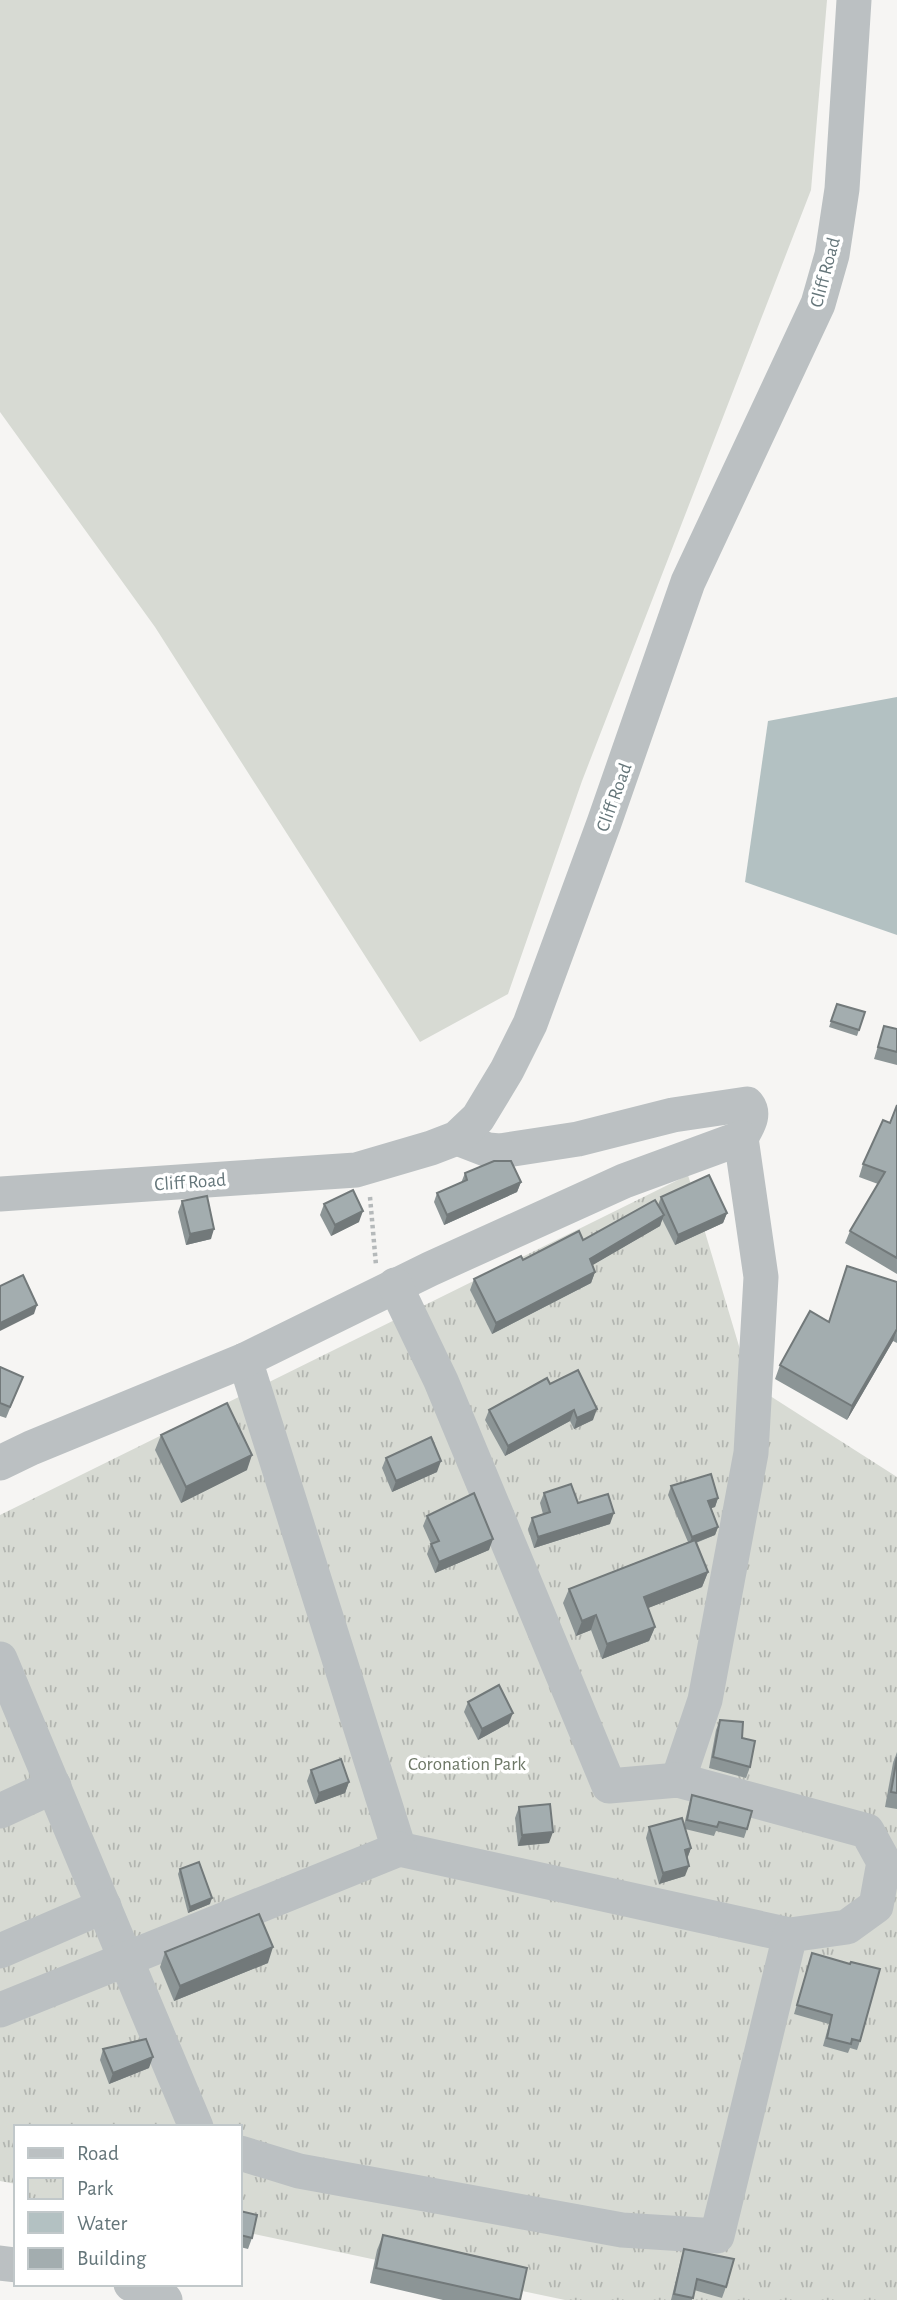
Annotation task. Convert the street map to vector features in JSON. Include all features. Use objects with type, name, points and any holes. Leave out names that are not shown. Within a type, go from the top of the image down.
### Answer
[{"type":"street","name":"Cliff Road","points":[[0,1194],[356,1170],[457,1138],[478,1118],[507,1070],[530,1024],[688,582],[818,304],[832,255],[842,190],[855,0]]},
{"type":"street","points":[[457,1138],[500,1152],[578,1139],[673,1115],[747,1104],[750,1107],[752,1118],[741,1138],[761,1277],[751,1453],[705,1700],[678,1780]]},
{"type":"street","points":[[0,1464],[31,1448],[246,1360],[386,1289],[624,1181],[741,1138]]},
{"type":"street","points":[[0,2010],[399,1849],[790,1936],[847,1927],[876,1906],[884,1862],[867,1831],[678,1780],[609,1786],[441,1381],[386,1289]]},
{"type":"street","points":[[246,1360],[399,1849]]},
{"type":"street","points":[[0,1659],[194,2125]]},
{"type":"street","points":[[0,1811],[54,1786]]},
{"type":"street","points":[[0,1951],[104,1906]]},
{"type":"street","points":[[242,2154],[299,2171],[608,2227],[717,2236],[790,1936]]},
{"type":"street","points":[[137,2286],[165,2300]]},
{"type":"path","points":[[367,1167],[386,1289]]},
{"type":"green space","points":[[0,0],[827,0],[811,190],[582,781],[508,994],[420,1042],[155,627],[0,412]]},
{"type":"green space","name":"Coronation Park","points":[[688,1175],[750,1383],[897,1477],[897,2300],[565,2300],[242,2231],[242,2125],[14,2125],[14,2184],[0,2181],[0,1515]]},
{"type":"water","points":[[897,697],[897,935],[745,882],[768,721]]},
{"type":"building","points":[[837,1004],[865,1012],[859,1030],[831,1021]]},
{"type":"building","points":[[884,1026],[897,1029],[897,1052],[878,1047]]},
{"type":"building","points":[[897,1105],[897,1258],[850,1231],[885,1172],[863,1164],[883,1120],[890,1123]]},
{"type":"building","points":[[494,1161],[511,1161],[521,1182],[447,1215],[437,1193],[467,1180],[465,1173]]},
{"type":"building","points":[[709,1175],[727,1213],[678,1235],[661,1197]]},
{"type":"building","points":[[353,1190],[363,1211],[335,1225],[324,1204]]},
{"type":"building","points":[[207,1196],[214,1229],[190,1234],[182,1201]]},
{"type":"building","points":[[655,1200],[664,1215],[590,1259],[595,1272],[496,1323],[474,1279],[521,1256],[523,1260],[579,1231],[583,1240]]},
{"type":"building","points":[[847,1266],[897,1282],[897,1329],[852,1406],[780,1365],[810,1311],[829,1322]]},
{"type":"building","points":[[23,1275],[37,1305],[0,1323],[0,1286]]},
{"type":"building","points":[[0,1367],[23,1377],[10,1407],[0,1403]]},
{"type":"building","points":[[578,1370],[597,1409],[577,1418],[574,1410],[508,1446],[489,1410],[547,1378],[550,1384]]},
{"type":"building","points":[[227,1403],[252,1455],[186,1487],[161,1435]]},
{"type":"building","points":[[431,1437],[441,1461],[396,1481],[386,1458]]},
{"type":"building","points":[[711,1474],[718,1498],[708,1501],[718,1527],[692,1537],[671,1486]]},
{"type":"building","points":[[571,1484],[578,1503],[608,1494],[614,1513],[538,1537],[532,1518],[550,1512],[544,1493]]},
{"type":"building","points":[[474,1493],[493,1539],[439,1562],[431,1544],[439,1541],[427,1516]]},
{"type":"building","points":[[695,1540],[708,1572],[644,1597],[655,1627],[607,1644],[596,1615],[582,1621],[569,1589]]},
{"type":"building","points":[[499,1685],[513,1713],[482,1729],[468,1702]]},
{"type":"building","points":[[720,1720],[743,1722],[742,1738],[755,1741],[750,1767],[713,1757]]},
{"type":"building","points":[[897,1757],[897,1793],[891,1792]]},
{"type":"building","points":[[341,1759],[349,1782],[319,1793],[311,1770]]},
{"type":"building","points":[[692,1795],[752,1811],[747,1829],[719,1822],[717,1827],[687,1820]]},
{"type":"building","points":[[550,1804],[553,1832],[522,1835],[519,1807]]},
{"type":"building","points":[[682,1818],[691,1848],[685,1850],[689,1866],[663,1873],[649,1827]]},
{"type":"building","points":[[199,1862],[212,1898],[190,1907],[180,1869]]},
{"type":"building","points":[[259,1914],[273,1947],[180,1986],[165,1952]]},
{"type":"building","points":[[812,1953],[880,1969],[860,2041],[852,2039],[851,2044],[827,2038],[832,2015],[797,2005]]},
{"type":"building","points":[[146,2039],[153,2057],[113,2073],[103,2049]]},
{"type":"building","points":[[242,2211],[257,2215],[252,2238],[242,2236]]},
{"type":"building","points":[[383,2235],[527,2268],[520,2300],[376,2268]]},
{"type":"building","points":[[684,2249],[734,2259],[726,2287],[697,2279],[693,2298],[674,2294]]}]
